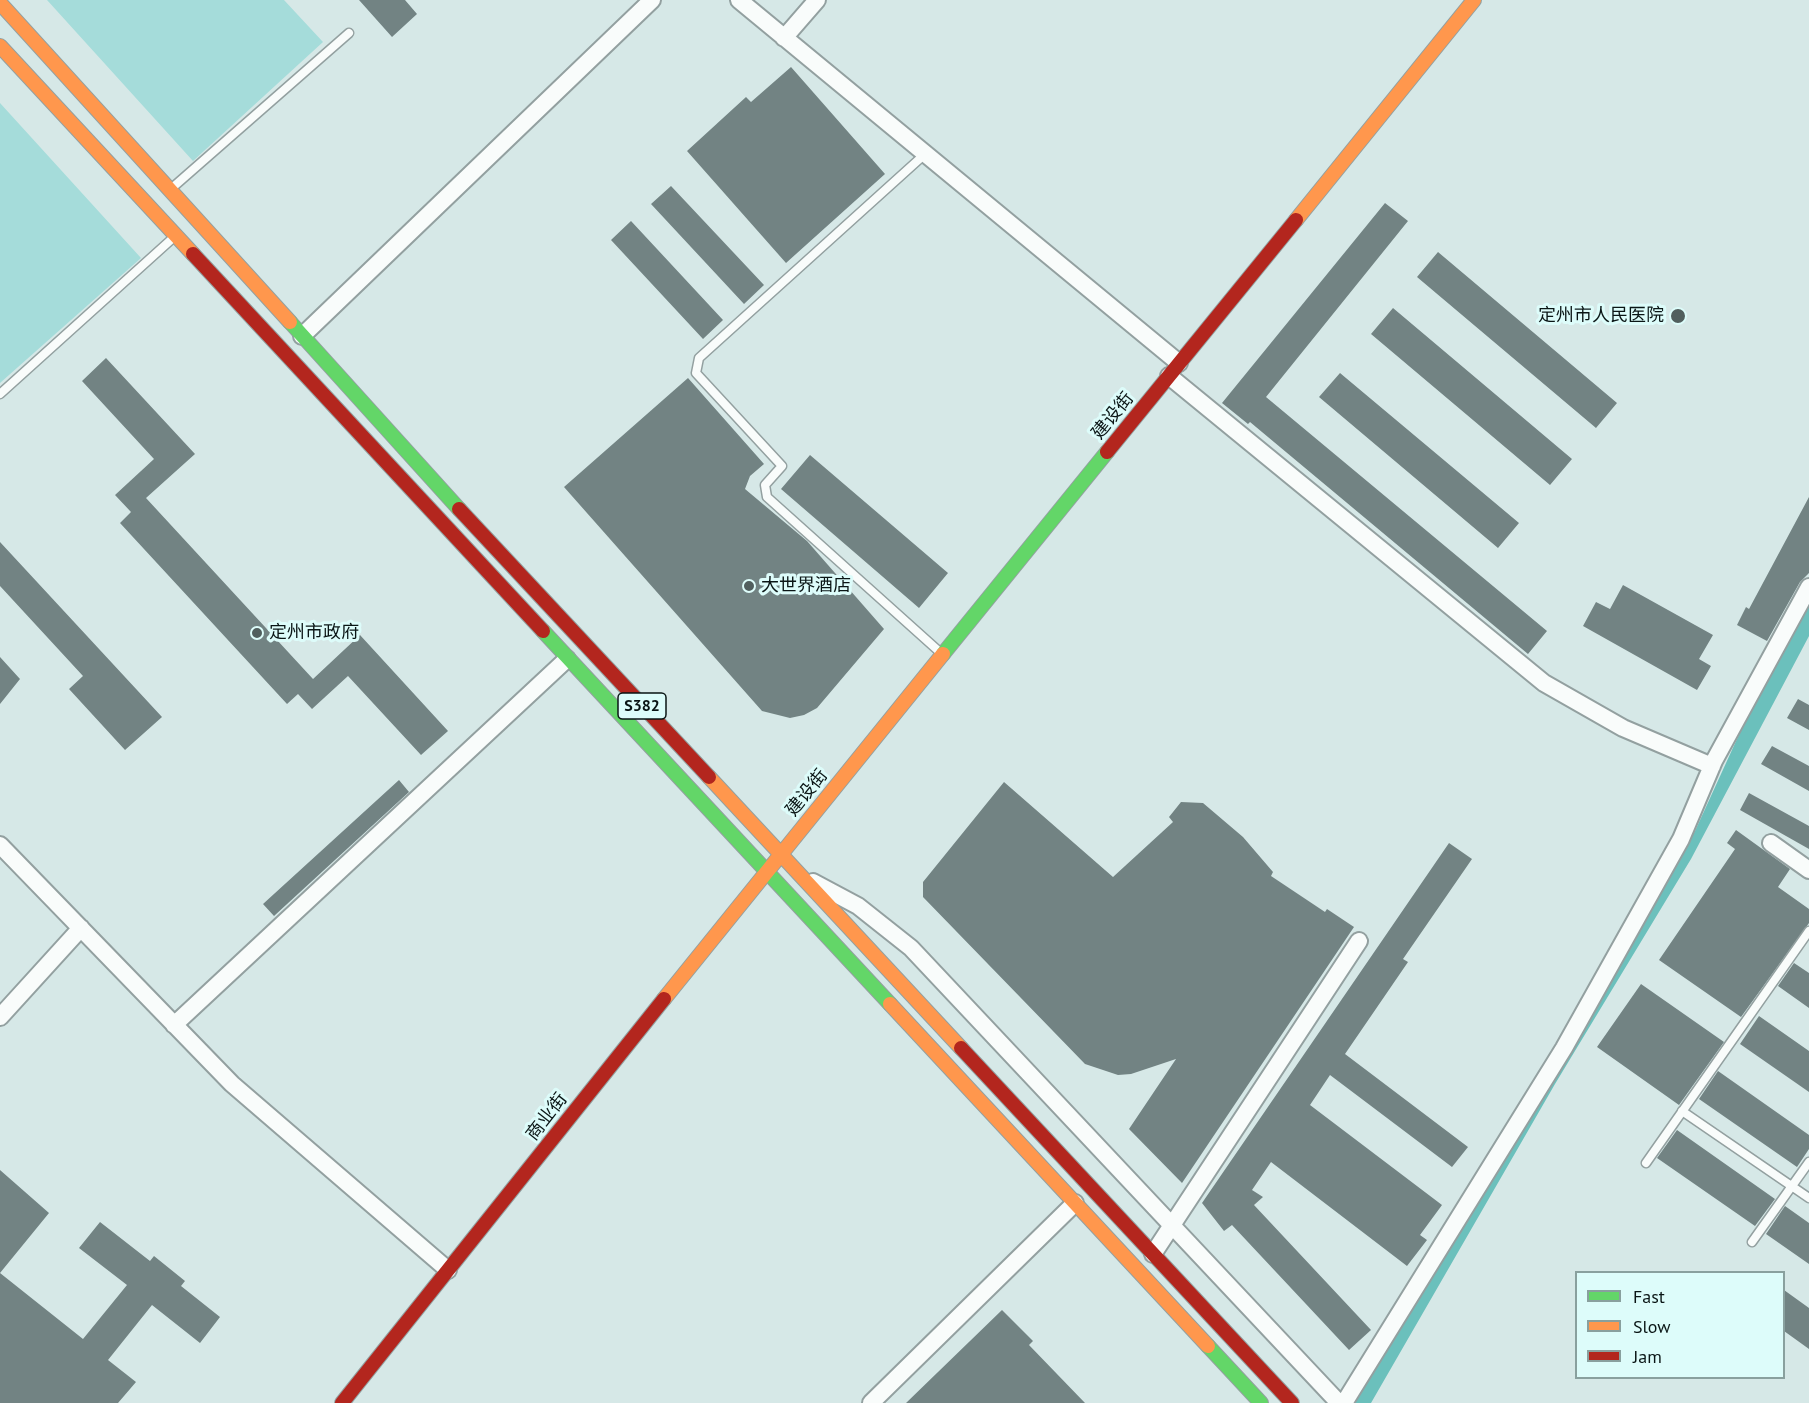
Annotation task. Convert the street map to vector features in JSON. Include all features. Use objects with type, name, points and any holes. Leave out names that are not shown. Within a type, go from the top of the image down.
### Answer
[{"type":"main road","name":"建设街","points":[[780,854],[1474,0]]},
{"type":"main road","name":"S382","points":[[0,3],[490,543],[1292,1403]]},
{"type":"main road","points":[[24,9],[33,39]]},
{"type":"main road","name":"S382","points":[[0,46],[567,659],[1261,1403]]},
{"type":"main road","points":[[0,61],[30,79]]},
{"type":"main road","name":"商业街","points":[[342,1403],[780,854]]},
{"type":"street","points":[[302,336],[652,0]]},
{"type":"street","points":[[739,0],[925,154],[1544,683],[1623,728],[1712,766]]},
{"type":"street","points":[[784,38],[817,0]]},
{"type":"street","points":[[1344,1403],[1564,1048],[1681,839],[1712,766],[1809,587]]},
{"type":"street","points":[[174,1025],[567,659]]},
{"type":"street","points":[[1771,843],[1809,870]]},
{"type":"street","points":[[0,845],[232,1084],[448,1270]]},
{"type":"street","points":[[799,874],[858,906],[911,948],[1339,1403]]},
{"type":"street","points":[[0,1017],[81,928]]},
{"type":"street","points":[[1153,1254],[1359,941]]},
{"type":"street","points":[[871,1403],[1075,1203]]},
{"type":"lane","points":[[170,190],[349,33]]},
{"type":"lane","points":[[925,154],[699,358],[696,373],[782,466],[765,485],[767,497],[943,654]]},
{"type":"lane","points":[[0,394],[176,236]]},
{"type":"lane","points":[[1646,1163],[1809,931]]},
{"type":"lane","points":[[1683,1111],[1809,1198]]},
{"type":"lane","points":[[1752,1242],[1809,1162]]},
{"type":"shaded area","points":[[47,0],[284,0],[323,42],[193,161]]},
{"type":"shaded area","points":[[0,103],[141,258],[0,383]]},
{"type":"shaded area","points":[[1809,602],[1809,636],[1691,859],[1555,1084],[1371,1403],[1353,1403],[1695,831],[1763,682]]},
{"type":"building","points":[[359,0],[405,0],[417,14],[392,37]]},
{"type":"building","points":[[791,67],[885,174],[786,263],[687,151],[746,97],[751,102]]},
{"type":"building","points":[[671,186],[764,285],[744,304],[651,204]]},
{"type":"building","points":[[1385,203],[1408,221],[1266,397],[1547,631],[1528,654],[1250,422],[1248,424],[1222,403]]},
{"type":"building","points":[[631,221],[723,320],[703,339],[611,240]]},
{"type":"building","points":[[1438,252],[1617,403],[1596,428],[1417,277]]},
{"type":"building","points":[[1393,308],[1572,459],[1550,485],[1371,334]]},
{"type":"building","points":[[106,358],[195,454],[146,498],[313,679],[360,635],[448,731],[421,755],[348,676],[312,709],[298,694],[287,704],[120,523],[131,512],[115,495],[154,459],[82,381]]},
{"type":"building","points":[[1340,373],[1519,523],[1498,548],[1319,397]]},
{"type":"building","name":"大世界酒店","points":[[688,378],[764,464],[750,476],[745,489],[807,541],[884,629],[817,708],[804,715],[790,718],[762,711],[564,487]]},
{"type":"building","points":[[810,455],[948,573],[919,608],[781,489]]},
{"type":"building","points":[[1809,497],[1809,573],[1800,582],[1767,641],[1737,625],[1746,607],[1749,609]]},
{"type":"building","points":[[0,542],[162,717],[125,750],[69,689],[83,676],[0,586]]},
{"type":"building","points":[[1623,585],[1713,635],[1699,659],[1711,666],[1697,690],[1583,626],[1596,602],[1610,609]]},
{"type":"building","points":[[0,657],[20,679],[0,704]]},
{"type":"building","points":[[1798,699],[1809,705],[1809,730],[1787,718]]},
{"type":"building","points":[[1772,746],[1809,766],[1809,791],[1761,764]]},
{"type":"building","points":[[399,780],[409,792],[274,916],[263,904]]},
{"type":"building","points":[[1004,782],[1113,877],[1173,822],[1169,817],[1181,802],[1203,803],[1243,837],[1273,872],[1271,876],[1325,912],[1327,909],[1354,927],[1182,1183],[1129,1129],[1176,1059],[1131,1074],[1118,1075],[1085,1064],[923,897],[923,882]]},
{"type":"building","points":[[1749,793],[1809,826],[1809,849],[1740,810]]},
{"type":"building","points":[[1736,830],[1790,869],[1778,887],[1809,909],[1809,923],[1741,1017],[1659,960],[1735,849],[1727,843]]},
{"type":"building","points":[[1449,843],[1472,859],[1403,959],[1408,962],[1345,1054],[1468,1147],[1452,1167],[1330,1075],[1310,1105],[1442,1205],[1420,1235],[1427,1240],[1407,1266],[1271,1162],[1252,1190],[1263,1197],[1254,1205],[1371,1330],[1349,1350],[1232,1225],[1224,1231],[1202,1203]]},
{"type":"building","points":[[1794,963],[1809,973],[1809,1008],[1778,986]]},
{"type":"building","points":[[1641,984],[1724,1042],[1679,1105],[1597,1047]]},
{"type":"building","points":[[1759,1016],[1809,1051],[1809,1092],[1740,1044]]},
{"type":"building","points":[[1718,1071],[1809,1135],[1809,1149],[1797,1167],[1699,1099]]},
{"type":"building","points":[[1677,1130],[1775,1199],[1755,1226],[1657,1158]]},
{"type":"building","points":[[0,1170],[49,1213],[0,1273]]},
{"type":"building","points":[[1785,1206],[1809,1223],[1809,1264],[1766,1234]]},
{"type":"building","points":[[100,1222],[150,1261],[154,1256],[185,1281],[181,1286],[220,1317],[200,1343],[152,1305],[108,1360],[136,1382],[118,1403],[0,1403],[0,1273],[83,1339],[127,1285],[79,1248]]},
{"type":"building","points":[[1785,1291],[1809,1308],[1809,1349],[1785,1332]]},
{"type":"building","points":[[1002,1310],[1033,1341],[1029,1345],[1085,1403],[906,1403]]},
{"type":"traffic: fast","points":[[290,322],[459,509]]},
{"type":"traffic: fast","points":[[943,654],[1107,452]]},
{"type":"traffic: fast","points":[[543,631],[890,1004]]},
{"type":"traffic: fast","points":[[1208,1346],[1261,1403]]},
{"type":"traffic: slow","points":[[1296,220],[1474,0]]},
{"type":"traffic: slow","points":[[0,3],[290,322]]},
{"type":"traffic: slow","points":[[0,46],[193,254]]},
{"type":"traffic: slow","points":[[664,999],[943,654]]},
{"type":"traffic: slow","points":[[709,777],[961,1048]]},
{"type":"traffic: slow","points":[[890,1004],[1208,1346]]},
{"type":"traffic: jam","points":[[1107,452],[1296,220]]},
{"type":"traffic: jam","points":[[193,254],[543,631]]},
{"type":"traffic: jam","points":[[459,509],[709,777]]},
{"type":"traffic: jam","points":[[342,1403],[664,999]]},
{"type":"traffic: jam","points":[[961,1048],[1292,1403]]},
{"type":"place","name":"定州市人民医院","points":[[1678,316]]},
{"type":"place","name":"大世界酒店","points":[[749,586]]},
{"type":"place","name":"定州市政府","points":[[257,633]]}]
